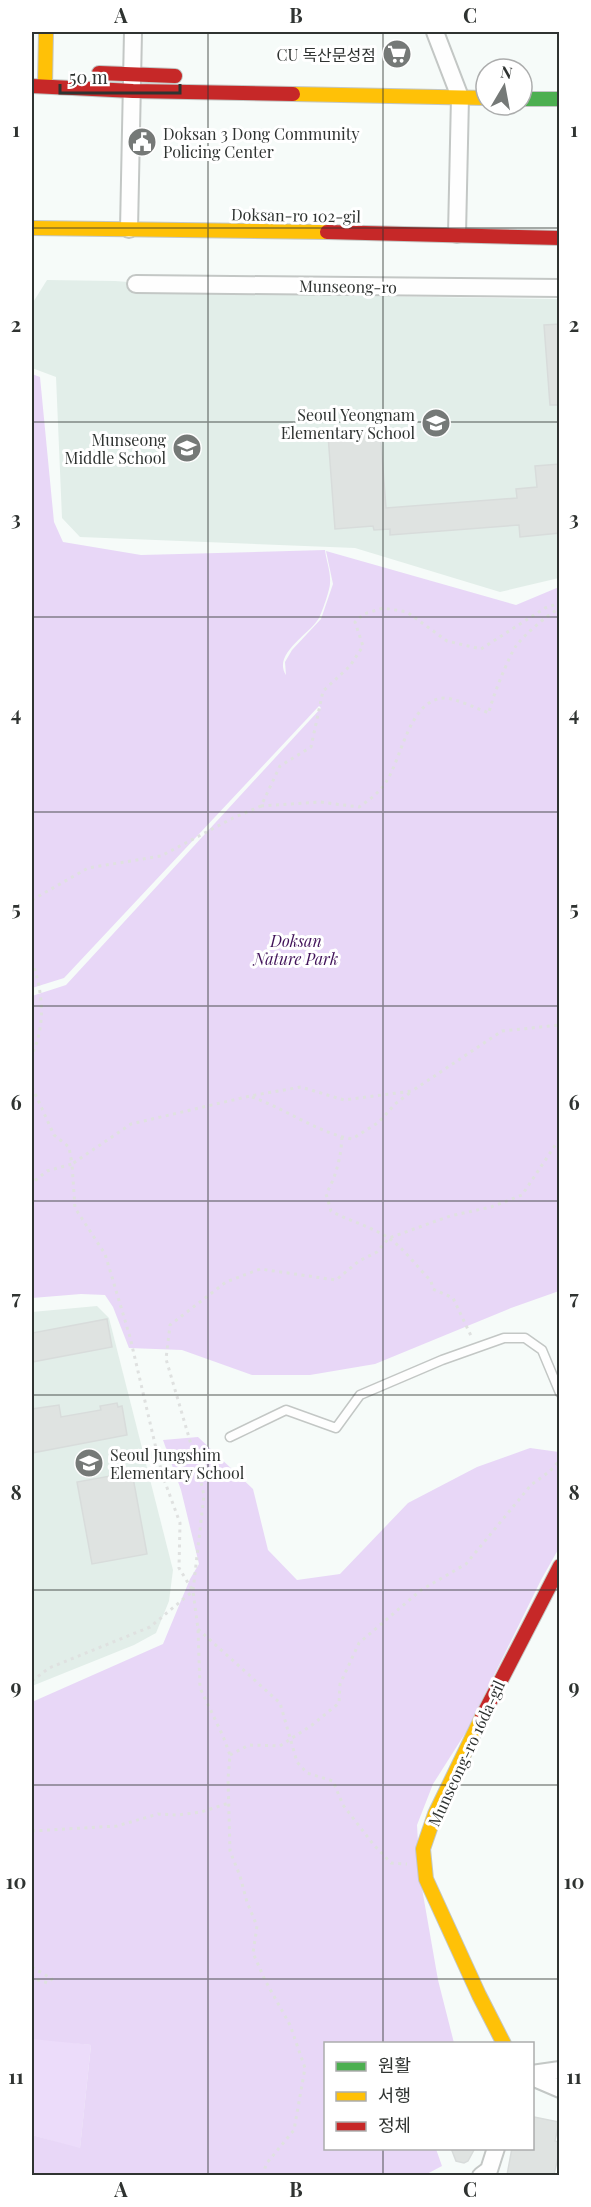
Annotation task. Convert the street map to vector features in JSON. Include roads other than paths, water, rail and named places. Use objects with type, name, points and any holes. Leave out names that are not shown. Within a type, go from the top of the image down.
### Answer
[{"type":"street","points":[[46,32],[44,72],[38,86],[133,83],[458,91],[474,87]]},
{"type":"street","points":[[129,229],[134,32]]},
{"type":"street","points":[[435,32],[458,91],[457,234]]},
{"type":"street","points":[[89,73],[133,83],[193,76]]},
{"type":"street","points":[[419,83],[474,95]]},
{"type":"street","points":[[534,85],[560,86]]},
{"type":"street","points":[[534,99],[560,99]]},
{"type":"street","name":"Doksan-ro 102-gil","points":[[32,228],[457,234],[560,238]]},
{"type":"street","name":"Munseong-ro","points":[[136,284],[560,288]]},
{"type":"street","name":"Munseong-ro 16da-gil","points":[[503,2042],[479,1995],[426,1879],[423,1849],[435,1814],[467,1745],[560,1566]]},
{"type":"street","points":[[534,2075],[560,2070]]},
{"type":"street","points":[[534,2076],[560,2089]]},
{"type":"street","points":[[481,2175],[489,2170],[495,2150]]},
{"type":"lane","points":[[230,1437],[286,1410],[336,1428],[360,1395],[442,1360],[504,1338],[525,1338],[542,1350],[560,1393]]},
{"type":"place","name":"CU 독산문성점","points":[[397,54]]},
{"type":"place","name":"Doksan 3 Dong Community Policing Center","points":[[142,142]]},
{"type":"place","name":"Seoul Yeongnam Elementary School","points":[[436,423]]},
{"type":"place","name":"Munseong Middle School","points":[[187,448]]},
{"type":"place","name":"Seoul Jungshim Elementary School","points":[[89,1463]]},
{"type":"park label","name":"Doksan Nature Park","points":[[296,949]]}]
